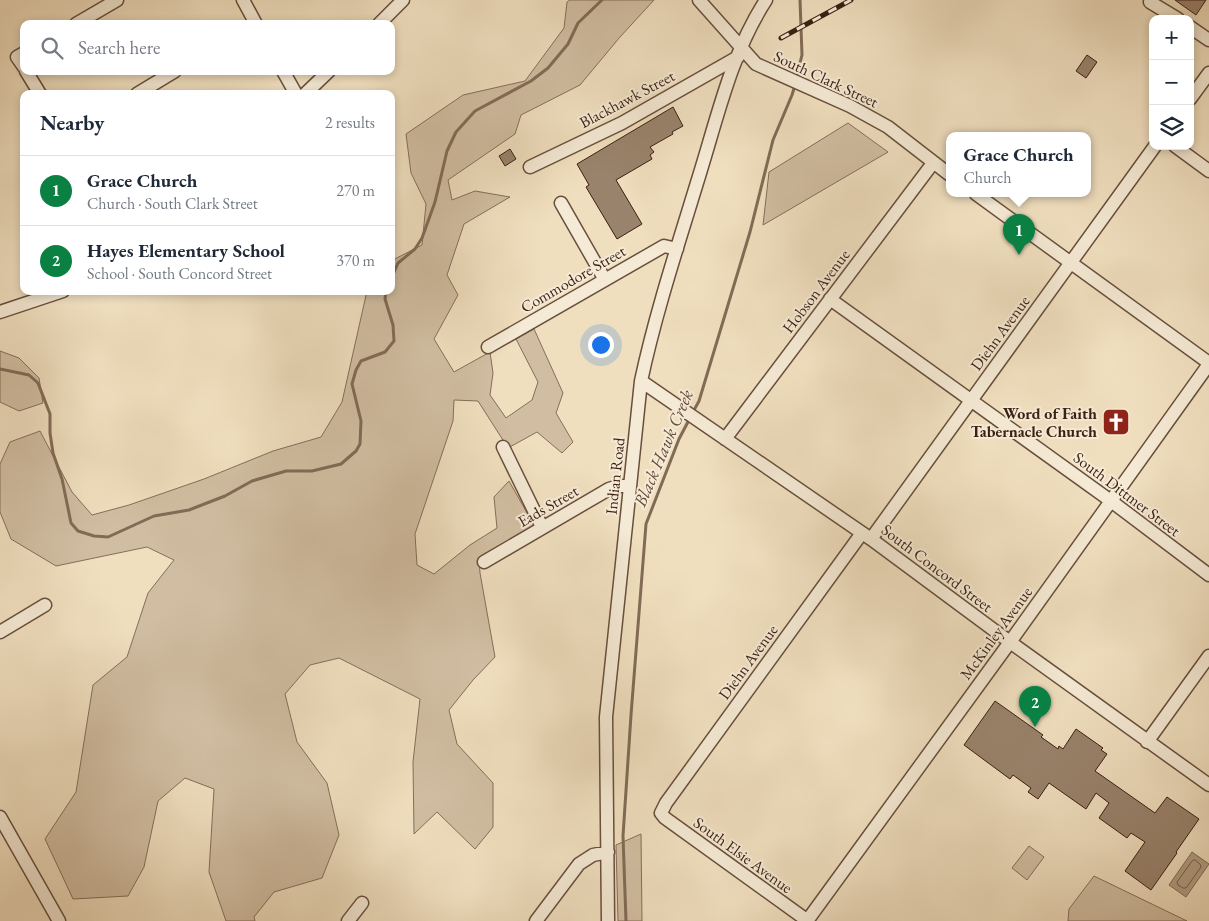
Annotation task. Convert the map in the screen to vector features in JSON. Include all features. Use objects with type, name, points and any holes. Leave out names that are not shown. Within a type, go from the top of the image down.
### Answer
[{"type":"street","points":[[83,20],[117,0]]},
{"type":"street","points":[[243,0],[253,20]]},
{"type":"street","points":[[382,20],[403,0]]},
{"type":"street","name":"South Clark Street","points":[[699,0],[740,53],[756,64],[850,106],[888,127],[946,172]]},
{"type":"street","points":[[740,53],[756,16],[766,0]]},
{"type":"street","points":[[1150,2],[1171,15]]},
{"type":"street","points":[[1194,30],[1209,40]]},
{"type":"street","name":"Blackhawk Street","points":[[530,167],[622,123],[740,53]]},
{"type":"street","name":"Indian Road","points":[[608,921],[606,717],[641,381],[677,249],[732,70],[740,53]]},
{"type":"street","points":[[1194,94],[1209,73]]},
{"type":"street","points":[[28,75],[38,90]]},
{"type":"street","points":[[144,90],[168,75]]},
{"type":"street","points":[[285,75],[294,90]]},
{"type":"street","points":[[309,90],[325,75]]},
{"type":"street","name":"Diehn Avenue","points":[[661,812],[971,400],[1152,150]]},
{"type":"street","points":[[1180,150],[1209,172]]},
{"type":"street","name":"Hobson Avenue","points":[[725,439],[933,163]]},
{"type":"street","points":[[980,197],[1209,363]]},
{"type":"street","points":[[561,203],[605,280]]},
{"type":"street","name":"Commodore Street","points":[[488,346],[664,246],[677,249]]},
{"type":"street","points":[[0,312],[51,295]]},
{"type":"street","name":"South Dittmer Street","points":[[830,299],[1111,501],[1209,576]]},
{"type":"street","name":"McKinley Avenue","points":[[807,921],[1010,642],[1209,363]]},
{"type":"street","name":"South Concord Street","points":[[641,381],[867,536],[1147,742],[1209,785]]},
{"type":"street","points":[[503,447],[542,528]]},
{"type":"street","name":"Eads Street","points":[[484,562],[609,489],[618,486],[630,486]]},
{"type":"street","points":[[0,632],[46,605]]},
{"type":"street","points":[[1147,742],[1209,656]]},
{"type":"street","name":"South Elsie Avenue","points":[[661,812],[665,818],[807,921]]},
{"type":"street","points":[[0,817],[59,921]]},
{"type":"street","points":[[536,921],[579,864],[593,855],[608,852]]},
{"type":"street","points":[[348,921],[362,903]]},
{"type":"shaded area","points":[[570,0],[654,0],[580,85],[521,115],[515,134],[448,180],[452,200],[475,191],[510,197],[464,224],[447,275],[458,295],[434,339],[454,372],[490,352],[493,373],[490,395],[506,418],[532,400],[538,382],[516,339],[534,329],[563,393],[556,413],[573,442],[562,453],[537,432],[508,448],[478,401],[454,400],[453,421],[415,534],[417,565],[434,574],[470,545],[497,528],[494,497],[509,481],[535,527],[479,559],[495,657],[473,680],[449,710],[457,744],[493,783],[493,827],[475,849],[437,812],[414,834],[413,762],[420,699],[339,658],[310,665],[285,694],[297,742],[327,783],[339,835],[322,878],[274,892],[254,917],[255,921],[226,921],[209,872],[214,789],[185,778],[158,801],[144,867],[128,896],[73,899],[45,839],[76,792],[93,685],[127,657],[148,593],[174,560],[147,547],[56,566],[11,539],[0,512],[0,464],[10,442],[40,431],[72,492],[92,515],[129,505],[204,479],[273,451],[321,437],[342,402],[366,295],[395,295],[395,259],[422,245],[426,204],[411,173],[406,134],[463,95],[525,81],[564,28],[567,2]]},
{"type":"shaded area","points":[[848,123],[888,152],[763,225],[769,172]]},
{"type":"shaded area","points":[[0,351],[19,358],[39,378],[43,403],[19,411],[0,402]]},
{"type":"shaded area","points":[[641,834],[642,921],[618,921],[616,845]]},
{"type":"shaded area","points":[[1029,846],[1044,857],[1027,880],[1012,868]]},
{"type":"shaded area","points":[[1094,876],[1187,921],[1068,921],[1069,909]]},
{"type":"water","points":[[1192,852],[1209,864],[1186,897],[1169,885]]},
{"type":"building","points":[[1175,0],[1206,0],[1196,15]]},
{"type":"building","points":[[1087,55],[1097,62],[1086,78],[1076,71]]},
{"type":"building","points":[[673,107],[683,126],[650,147],[654,152],[650,155],[652,159],[616,180],[642,224],[617,239],[586,187],[589,185],[577,164]]},
{"type":"building","points":[[510,149],[516,159],[505,166],[499,156]]},
{"type":"building","points":[[995,701],[1043,735],[1041,737],[1058,749],[1059,746],[1063,749],[1076,729],[1103,748],[1101,750],[1107,754],[1095,771],[1155,813],[1167,797],[1199,819],[1151,890],[1125,871],[1145,842],[1131,833],[1127,838],[1099,818],[1109,803],[1096,793],[1086,809],[1049,783],[1038,799],[1028,792],[1031,788],[1013,775],[1010,779],[964,745]]},
{"type":"waterway","name":"Black Hawk Creek","points":[[395,270],[398,263],[415,249],[422,238],[435,202],[447,151],[456,132],[475,111],[531,81],[548,68],[568,44],[578,23],[602,0]]},
{"type":"waterway","name":"Black Hawk Creek","points":[[796,79],[802,55],[800,0]]},
{"type":"waterway","name":"Black Hawk Creek","points":[[693,412],[699,401],[750,232],[773,140],[795,85]]},
{"type":"waterway","name":"Black Hawk Creek","points":[[0,369],[29,375],[38,383],[50,414],[53,453],[62,479],[71,523],[78,531],[94,536],[108,537],[154,516],[189,510],[225,496],[252,481],[286,471],[312,471],[341,464],[356,451],[360,444],[361,421],[352,384],[356,370],[361,361],[385,352],[394,341],[393,325],[386,295]]},
{"type":"waterway","name":"Black Hawk Creek","points":[[626,921],[623,836],[646,524],[679,439],[690,418]]},
{"type":"railway","points":[[781,38],[851,0]]},
{"type":"place","name":"Grace Church","points":[[1019,255]]},
{"type":"place","name":"Word of Faith Tabernacle Church","points":[[1116,422]]},
{"type":"place","name":"Hayes Elementary School","points":[[1035,727]]}]
